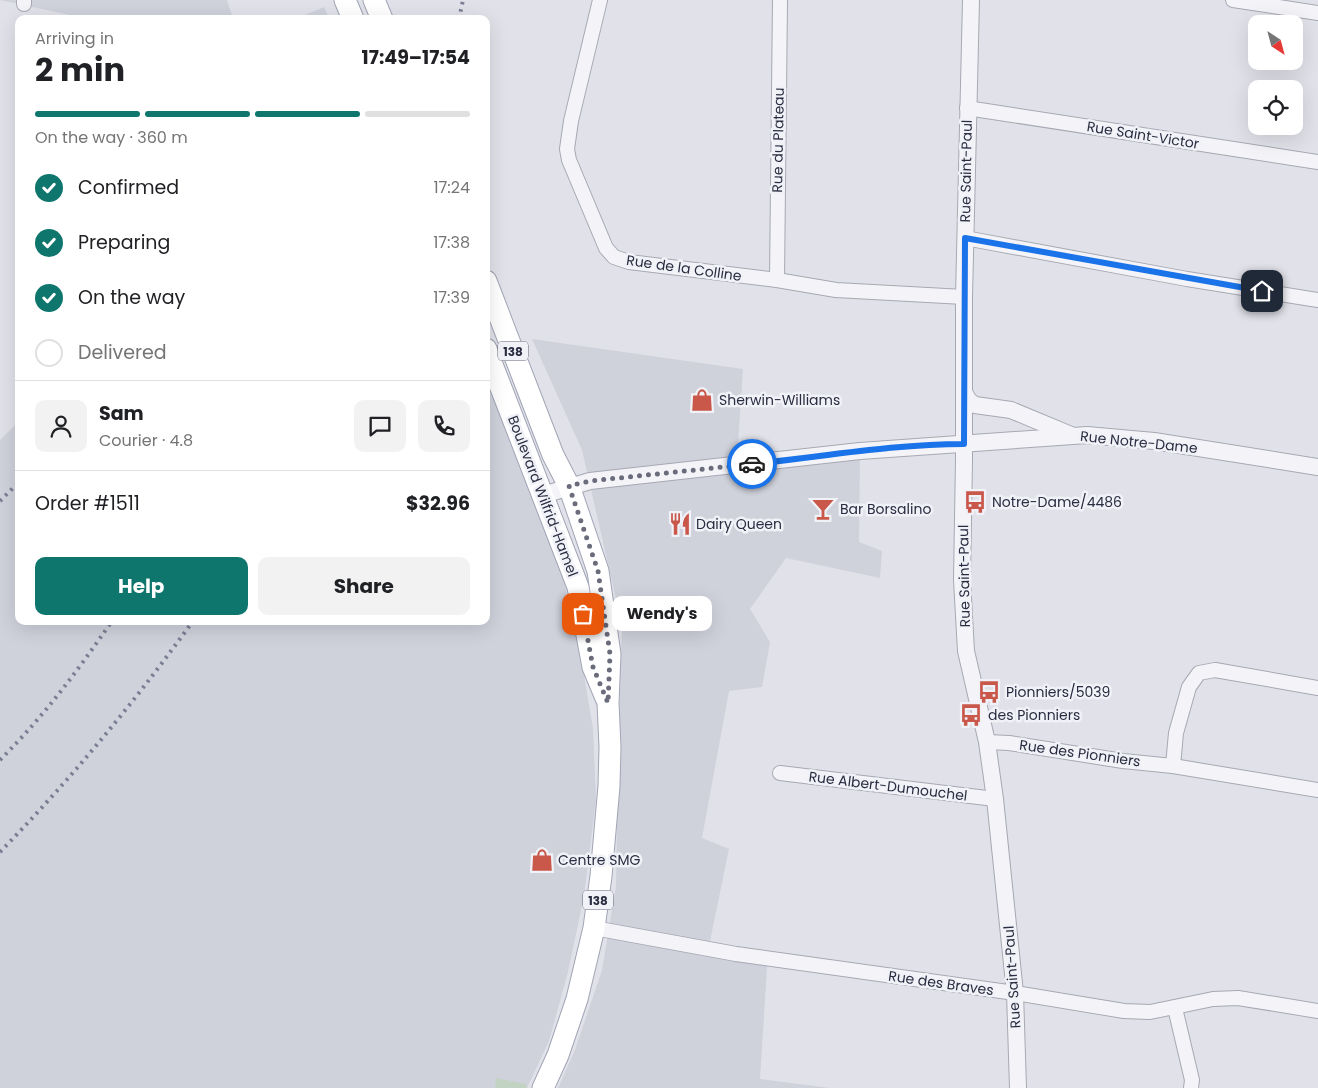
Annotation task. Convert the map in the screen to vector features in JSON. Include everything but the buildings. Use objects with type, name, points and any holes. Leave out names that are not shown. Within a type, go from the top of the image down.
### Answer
[{"type":"main road","points":[[345,0],[351,15]]},
{"type":"main road","points":[[374,0],[380,15]]},
{"type":"main road","name":"Boulevard Wilfrid-Hamel","points":[[490,290],[553,455],[569,486],[598,571],[610,654],[608,703],[609,786],[594,928],[577,999],[558,1055],[543,1088]]},
{"type":"main road","name":"Boulevard Wilfrid-Hamel","points":[[490,359],[578,586],[593,667],[608,703]]},
{"type":"street","name":"Rue de la Colline","points":[[600,0],[571,121],[567,149],[569,160],[606,248],[614,257],[629,262],[777,280],[836,290],[964,297]]},
{"type":"street","name":"Rue du Plateau","points":[[777,280],[780,0]]},
{"type":"street","name":"Rue Saint-Paul","points":[[971,0],[964,297],[962,580],[966,651],[986,742],[995,799],[1015,993],[1018,1088]]},
{"type":"street","points":[[1233,0],[1318,12]]},
{"type":"street","name":"Rue Saint-Victor","points":[[967,108],[1318,162]]},
{"type":"street","points":[[965,238],[1318,300]]},
{"type":"street","points":[[964,392],[969,401],[975,405],[1011,410],[1074,436]]},
{"type":"street","name":"Rue Notre-Dame","points":[[544,495],[590,481],[860,451],[1074,436],[1107,436],[1154,441],[1318,467]]},
{"type":"street","points":[[1173,766],[1176,733],[1189,687],[1199,673],[1214,670],[1318,688]]},
{"type":"street","name":"Rue des Pionniers","points":[[986,742],[1010,743],[1122,761],[1173,766],[1318,790]]},
{"type":"street","name":"Rue Albert-Dumouchel","points":[[780,773],[995,799]]},
{"type":"street","name":"Rue des Braves","points":[[594,928],[736,954],[1015,993],[1124,1011],[1150,1012],[1213,999],[1238,998],[1318,1011]]},
{"type":"street","points":[[1175,1008],[1192,1080],[1191,1088]]},
{"type":"shaded area","points":[[0,0],[227,0],[232,15],[69,15]]},
{"type":"shaded area","points":[[324,7],[327,15],[305,15]]},
{"type":"shaded area","points":[[532,339],[743,369],[737,460],[860,451],[859,542],[882,551],[880,578],[786,558],[750,609],[770,642],[762,687],[729,691],[702,838],[729,849],[710,941],[768,952],[760,1079],[830,1088],[558,1088],[575,1050],[602,970],[616,886],[622,625],[582,450]]},
{"type":"shaded area","points":[[490,355],[560,563],[582,664],[593,728],[596,800],[584,896],[568,972],[549,1041],[527,1088],[0,1088],[0,440],[15,425],[15,625],[490,625]]},
{"type":"green space","points":[[496,1078],[526,1084],[527,1087],[495,1088]]},
{"type":"railway","points":[[460,15],[463,0]]},
{"type":"railway","points":[[0,501],[15,486]]},
{"type":"railway","points":[[0,760],[59,694],[109,625]]},
{"type":"railway","points":[[0,852],[101,740],[148,682],[190,625]]},
{"type":"way so far","points":[[583,614],[593,667],[608,703],[610,654],[598,571],[569,486],[590,481],[752,464]]},
{"type":"place","name":"Sherwin-Williams","points":[[702,400]]},
{"type":"place","name":"Notre-Dame/4486","points":[[975,502]]},
{"type":"place","name":"Bar Borsalino","points":[[823,509]]},
{"type":"place","name":"Dairy Queen","points":[[680,524]]},
{"type":"place","name":"Wendy's","points":[[583,614]]},
{"type":"place","name":"Pionniers/5039","points":[[989,692]]},
{"type":"place","name":"des Pionniers","points":[[971,715]]},
{"type":"place","name":"Centre SMG","points":[[542,860]]},
{"type":"route","points":[[752,464],[860,451],[964,444],[965,238],[1262,291]]}]
